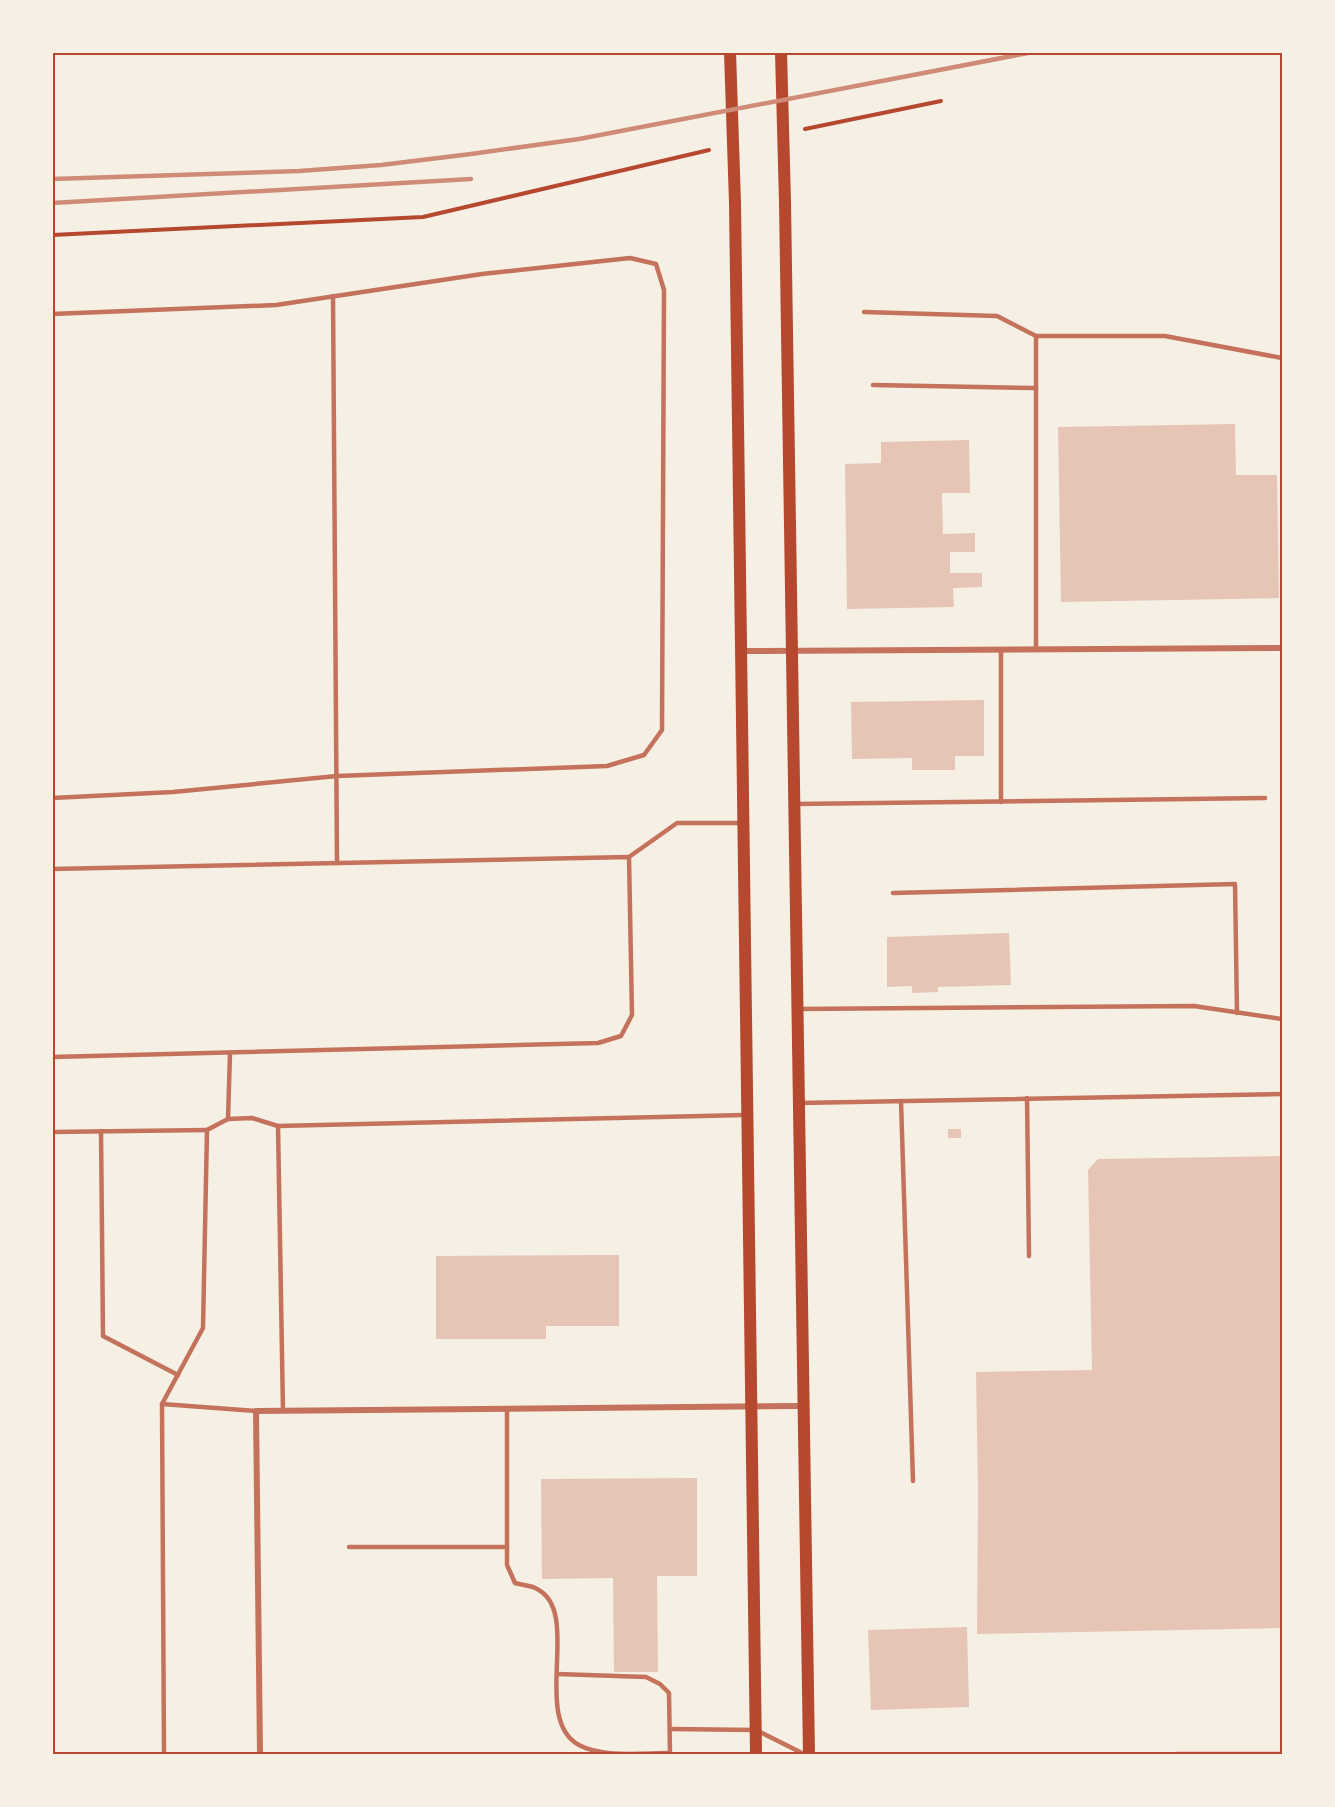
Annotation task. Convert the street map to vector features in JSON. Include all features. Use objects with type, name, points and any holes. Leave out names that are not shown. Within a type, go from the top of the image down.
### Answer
[{"type":"main road","points":[[730,52],[735,203],[756,1755]]},
{"type":"main road","points":[[781,52],[809,1755]]},
{"type":"street","points":[[741,651],[1282,648]]},
{"type":"street","points":[[260,1755],[256,1411],[804,1406]]},
{"type":"lane","points":[[52,315],[276,305],[482,274],[630,258],[656,264],[664,290],[662,730],[644,755],[607,766],[337,776],[174,792],[52,798]]},
{"type":"lane","points":[[333,297],[337,863]]},
{"type":"lane","points":[[864,312],[997,316],[1036,336],[1165,336],[1282,358]]},
{"type":"lane","points":[[1036,336],[1036,650]]},
{"type":"lane","points":[[873,385],[1036,388]]},
{"type":"lane","points":[[1001,650],[1001,801]]},
{"type":"lane","points":[[795,804],[1265,798]]},
{"type":"lane","points":[[52,869],[629,857],[677,823],[744,823]]},
{"type":"lane","points":[[52,1057],[598,1043],[621,1036],[632,1015],[629,857]]},
{"type":"lane","points":[[893,893],[1234,884],[1238,1012]]},
{"type":"lane","points":[[798,1009],[1194,1006],[1282,1019]]},
{"type":"lane","points":[[228,1119],[231,1053]]},
{"type":"lane","points":[[799,1103],[1282,1094]]},
{"type":"lane","points":[[1027,1098],[1029,1256]]},
{"type":"lane","points":[[901,1101],[913,1481]]},
{"type":"lane","points":[[52,1132],[207,1130],[228,1119],[252,1118],[278,1126],[748,1115]]},
{"type":"lane","points":[[278,1126],[283,1411]]},
{"type":"lane","points":[[164,1755],[162,1404],[203,1328],[207,1130]]},
{"type":"lane","points":[[101,1131],[103,1336],[178,1375]]},
{"type":"lane","points":[[162,1404],[256,1411]]},
{"type":"lane","points":[[507,1409],[507,1565],[515,1583],[537,1589],[550,1600],[556,1617],[557,1712],[568,1735],[579,1744],[599,1752],[670,1754],[669,1693],[660,1684],[646,1677],[557,1674]]},
{"type":"lane","points":[[349,1547],[507,1547]]},
{"type":"lane","points":[[670,1729],[756,1730],[804,1755]]},
{"type":"lane","points":[[1176,1755],[1282,1754]]},
{"type":"path","points":[[835,123],[941,101]]},
{"type":"path","points":[[52,236],[423,218],[673,158]]},
{"type":"building","points":[[1235,424],[1236,475],[1277,475],[1279,598],[1061,602],[1058,427]]},
{"type":"building","points":[[969,440],[970,493],[942,493],[943,534],[975,533],[975,552],[950,552],[950,573],[982,573],[982,587],[953,588],[954,607],[847,609],[845,464],[881,463],[881,442]]},
{"type":"building","points":[[984,700],[984,756],[955,756],[955,770],[912,770],[912,758],[852,759],[851,702]]},
{"type":"building","points":[[1009,933],[1011,985],[938,987],[938,992],[912,993],[912,986],[887,987],[887,937]]},
{"type":"building","points":[[948,1129],[961,1129],[961,1138],[948,1138]]},
{"type":"building","points":[[1282,1156],[1282,1628],[977,1634],[976,1372],[1092,1370],[1088,1170],[1098,1159]]},
{"type":"building","points":[[619,1255],[619,1326],[546,1326],[546,1339],[436,1339],[436,1256]]},
{"type":"building","points":[[697,1478],[697,1576],[657,1576],[658,1672],[614,1672],[613,1578],[542,1579],[541,1479]]},
{"type":"building","points":[[967,1627],[969,1707],[871,1710],[868,1630]]},
{"type":"railway","points":[[52,179],[299,171],[381,165],[471,154],[579,139],[1033,52]]},
{"type":"railway","points":[[52,203],[471,179]]}]
